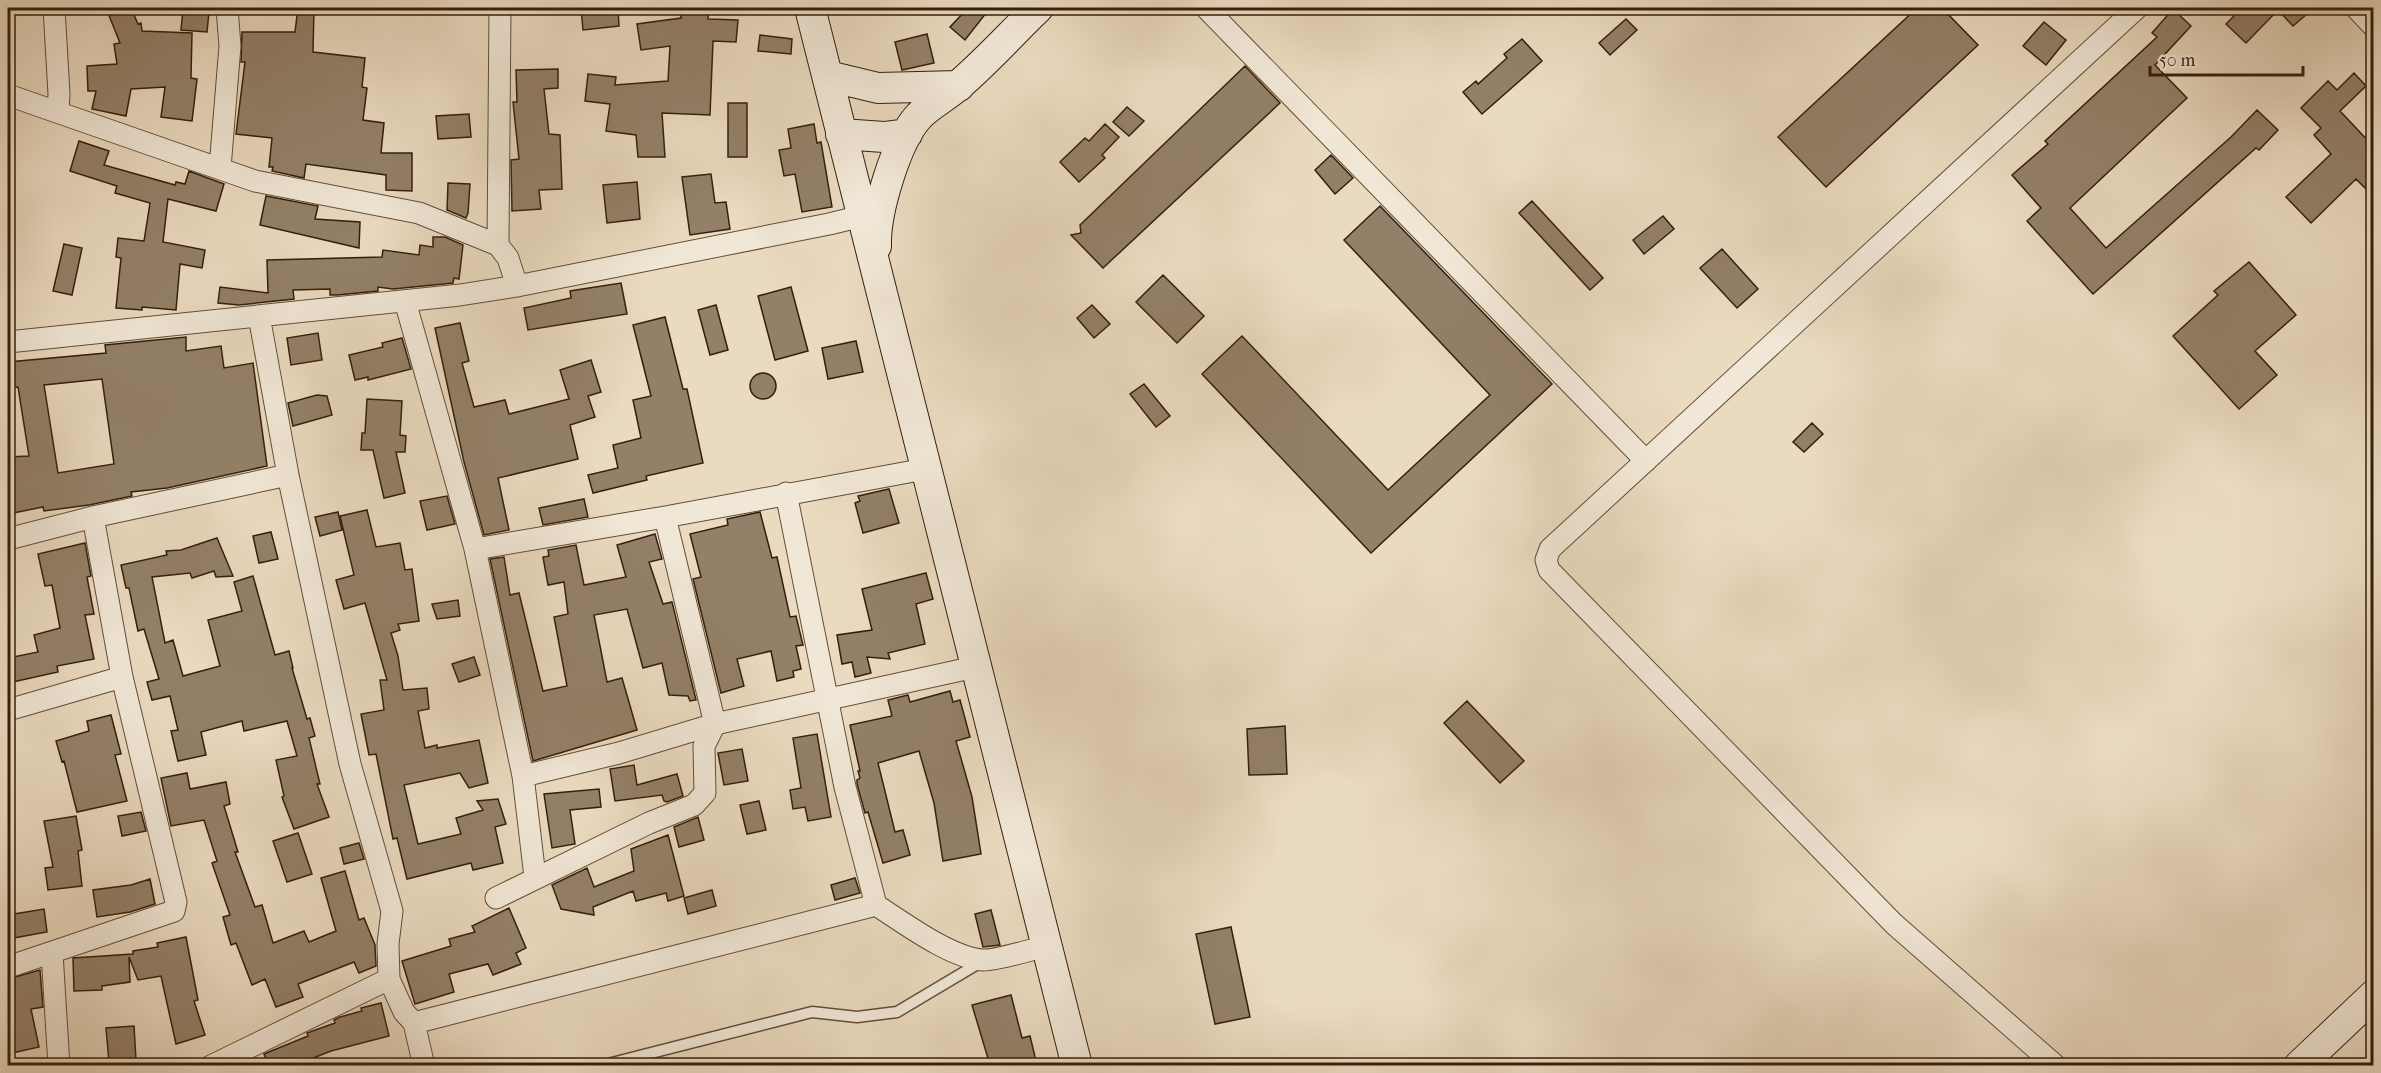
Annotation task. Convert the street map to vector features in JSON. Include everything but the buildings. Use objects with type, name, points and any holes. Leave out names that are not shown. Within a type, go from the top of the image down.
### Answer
[{"type":"street","points":[[54,8],[58,111]]},
{"type":"street","points":[[220,168],[230,46],[227,8]]},
{"type":"street","points":[[498,245],[500,8]]},
{"type":"street","points":[[810,8],[1077,1065]]},
{"type":"street","points":[[876,272],[876,231],[880,212],[891,171],[907,134],[919,116],[959,86],[1038,8]]},
{"type":"street","points":[[1206,8],[1646,461]]},
{"type":"street","points":[[2056,1065],[1894,924],[1549,570],[1546,560],[1551,549],[2137,8]]},
{"type":"street","points":[[2356,8],[2373,27]]},
{"type":"street","points":[[828,76],[878,88],[959,86]]},
{"type":"street","points":[[8,94],[255,180],[419,213],[498,245],[508,258],[517,286]]},
{"type":"street","points":[[841,134],[884,137],[907,134]]},
{"type":"street","points":[[8,342],[405,301],[517,286],[862,216]]},
{"type":"street","points":[[405,301],[475,549],[523,776],[535,877]]},
{"type":"street","points":[[260,316],[288,475],[350,764],[392,911],[387,944],[389,978],[404,1012],[414,1023],[424,1065]]},
{"type":"street","points":[[475,549],[925,469]]},
{"type":"street","points":[[8,539],[93,517],[288,475]]},
{"type":"street","points":[[786,493],[844,787],[876,905],[957,953],[984,960],[1047,946]]},
{"type":"street","points":[[8,967],[174,911],[176,902],[122,677],[93,517]]},
{"type":"street","points":[[496,898],[649,823],[694,805],[705,793],[704,746],[715,724],[665,517]]},
{"type":"street","points":[[523,776],[619,753],[715,724],[975,667]]},
{"type":"street","points":[[8,710],[122,677]]},
{"type":"street","points":[[414,1023],[876,905]]},
{"type":"street","points":[[52,953],[59,1065]]},
{"type":"street","points":[[211,1065],[389,978]]},
{"type":"street","points":[[2299,1065],[2373,995]]},
{"type":"lane","points":[[600,1065],[812,1012],[857,1017],[897,1012],[984,960]]}]
